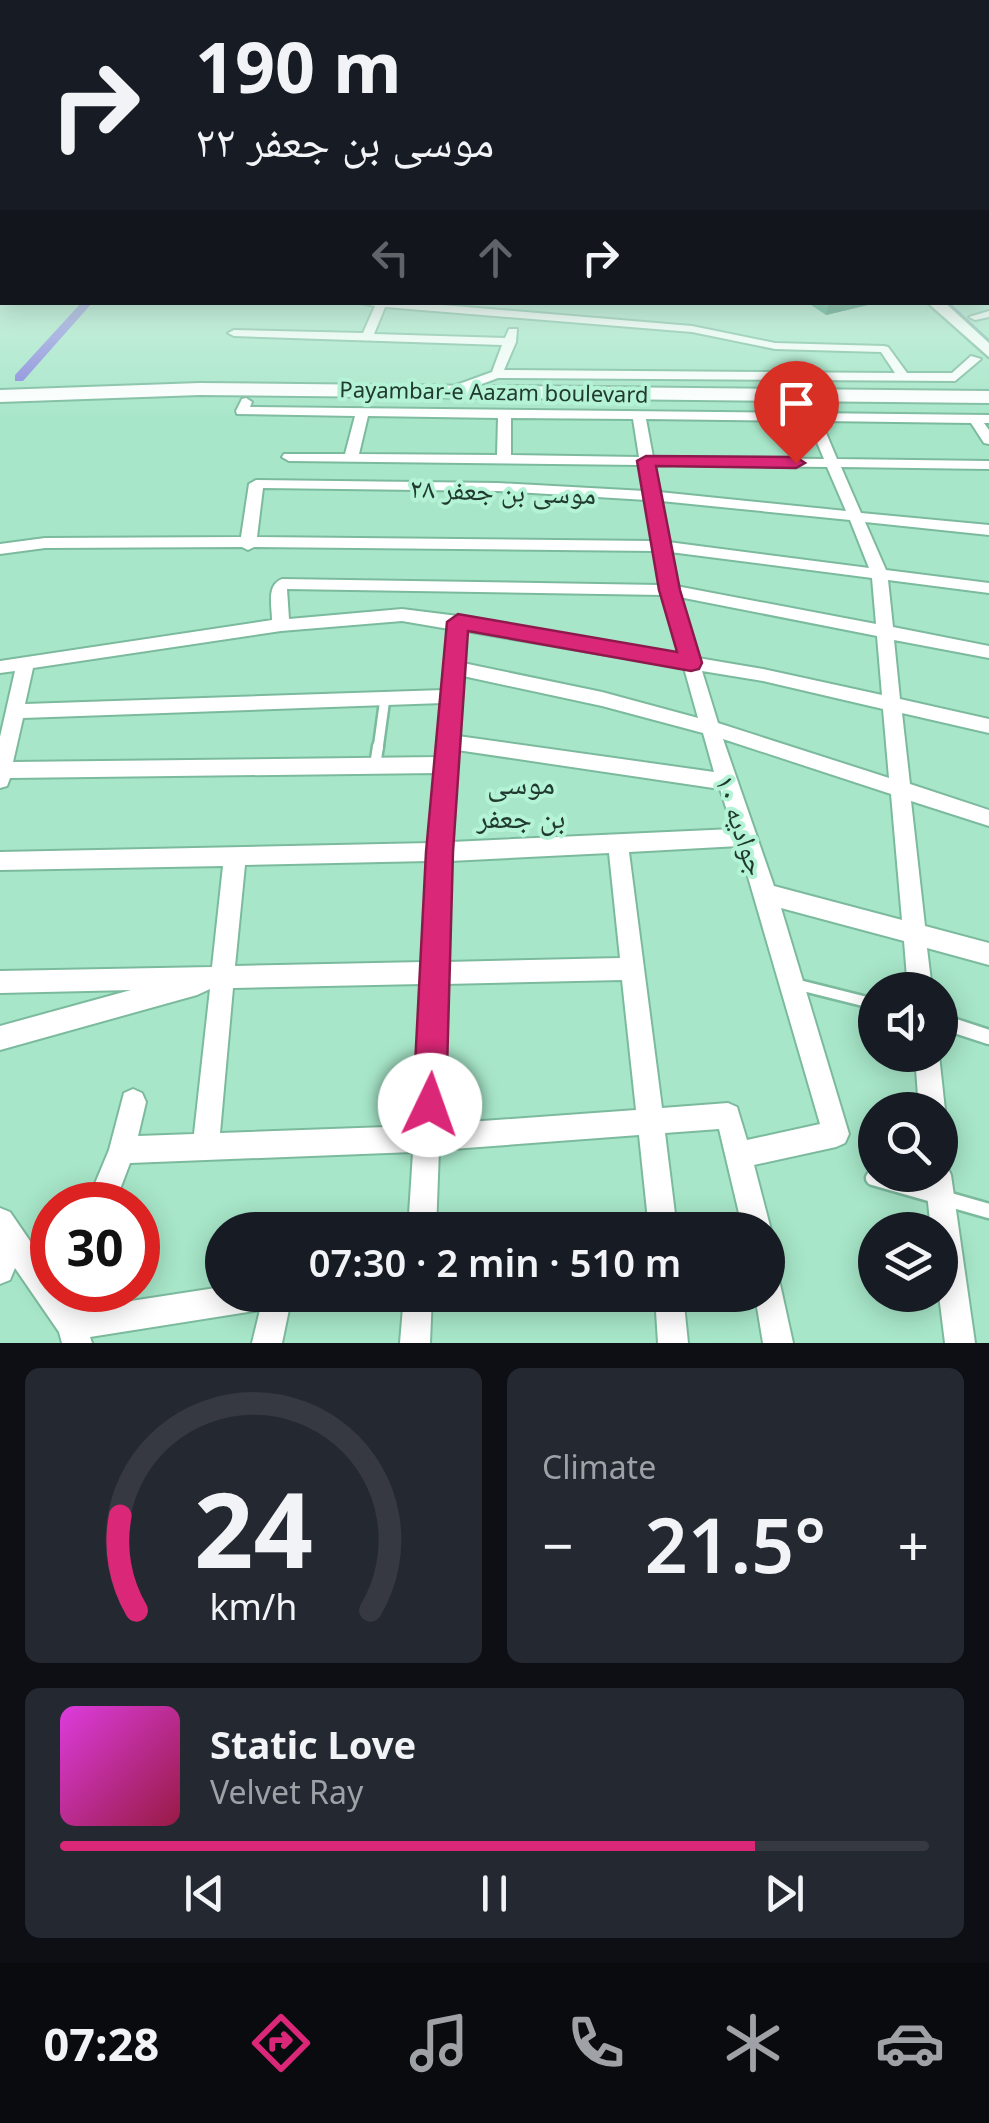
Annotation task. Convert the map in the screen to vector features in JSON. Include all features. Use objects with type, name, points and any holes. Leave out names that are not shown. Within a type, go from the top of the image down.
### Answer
[{"type":"main road","points":[[937,305],[982,355]]},
{"type":"main road","points":[[982,316],[989,329]]},
{"type":"main road","points":[[967,397],[989,385]]},
{"type":"main road","name":"Payambar-e Aazam boulevard","points":[[0,396],[142,389],[989,397]]},
{"type":"main road","name":"Payambar-e Aazam boulevard","points":[[0,409],[98,402],[246,402],[984,416]]},
{"type":"street","points":[[368,337],[381,305]]},
{"type":"street","points":[[437,305],[520,308],[692,328],[776,346],[884,349],[904,377]]},
{"type":"street","points":[[497,374],[520,308]]},
{"type":"street","points":[[234,333],[510,342]]},
{"type":"street","points":[[452,391],[497,374],[954,378],[982,355]]},
{"type":"street","points":[[246,402],[242,411],[813,418],[984,416],[989,440]]},
{"type":"street","points":[[351,457],[362,413]]},
{"type":"street","points":[[504,459],[505,414]]},
{"type":"street","name":"جوادیه ۱۰","points":[[639,416],[670,590],[726,782],[766,894],[836,1134],[738,1155]]},
{"type":"street","points":[[813,418],[879,572],[917,972]]},
{"type":"street","points":[[289,456],[989,465]]},
{"type":"street","name":"موسی بن جعفر ۲۸","points":[[248,545],[256,484],[498,487],[653,496],[989,530]]},
{"type":"street","points":[[0,550],[45,543],[662,546],[989,588]]},
{"type":"street","points":[[281,625],[282,584],[670,590],[989,652]]},
{"type":"street","points":[[0,667],[281,625],[402,615],[691,663],[989,726]]},
{"type":"street","points":[[423,1212],[440,852],[458,622]]},
{"type":"street","points":[[26,664],[1,776],[375,766],[449,754],[726,782]]},
{"type":"street","points":[[455,668],[602,698],[710,728],[989,818]]},
{"type":"street","points":[[15,711],[453,696]]},
{"type":"street","points":[[0,862],[440,852],[747,837]]},
{"type":"street","points":[[618,844],[661,1212]]},
{"type":"street","points":[[206,1145],[235,856]]},
{"type":"street","points":[[766,894],[989,954]]},
{"type":"street","points":[[0,982],[633,969]]},
{"type":"street","points":[[0,1038],[224,977]]},
{"type":"street","points":[[109,1182],[122,1150],[133,1102]]},
{"type":"street","points":[[122,1150],[428,1138],[728,1116],[752,1212]]},
{"type":"street","points":[[940,1192],[960,1343]]},
{"type":"street","points":[[0,1270],[6,1232]]},
{"type":"street","points":[[6,1232],[69,1316],[205,1301]]},
{"type":"street","points":[[267,1343],[274,1312]]},
{"type":"street","points":[[415,1343],[417,1312]]},
{"type":"street","points":[[670,1312],[673,1343]]},
{"type":"street","points":[[773,1312],[778,1343]]},
{"type":"lane","points":[[375,766],[384,698]]},
{"type":"lane","points":[[793,983],[858,1000]]},
{"type":"lane","points":[[958,1027],[989,1037]]},
{"type":"lane","points":[[952,1192],[989,1211]]},
{"type":"waterway","points":[[19,378],[85,305]]},
{"type":"waterway","points":[[950,305],[989,341]]},
{"type":"waterway","points":[[7,431],[10,420]]},
{"type":"district","name":"موسی بن جعفر","points":[[521,799]]},
{"type":"route","points":[[430,1105],[440,852],[458,622],[691,663],[670,590],[646,461],[796,463]]}]
